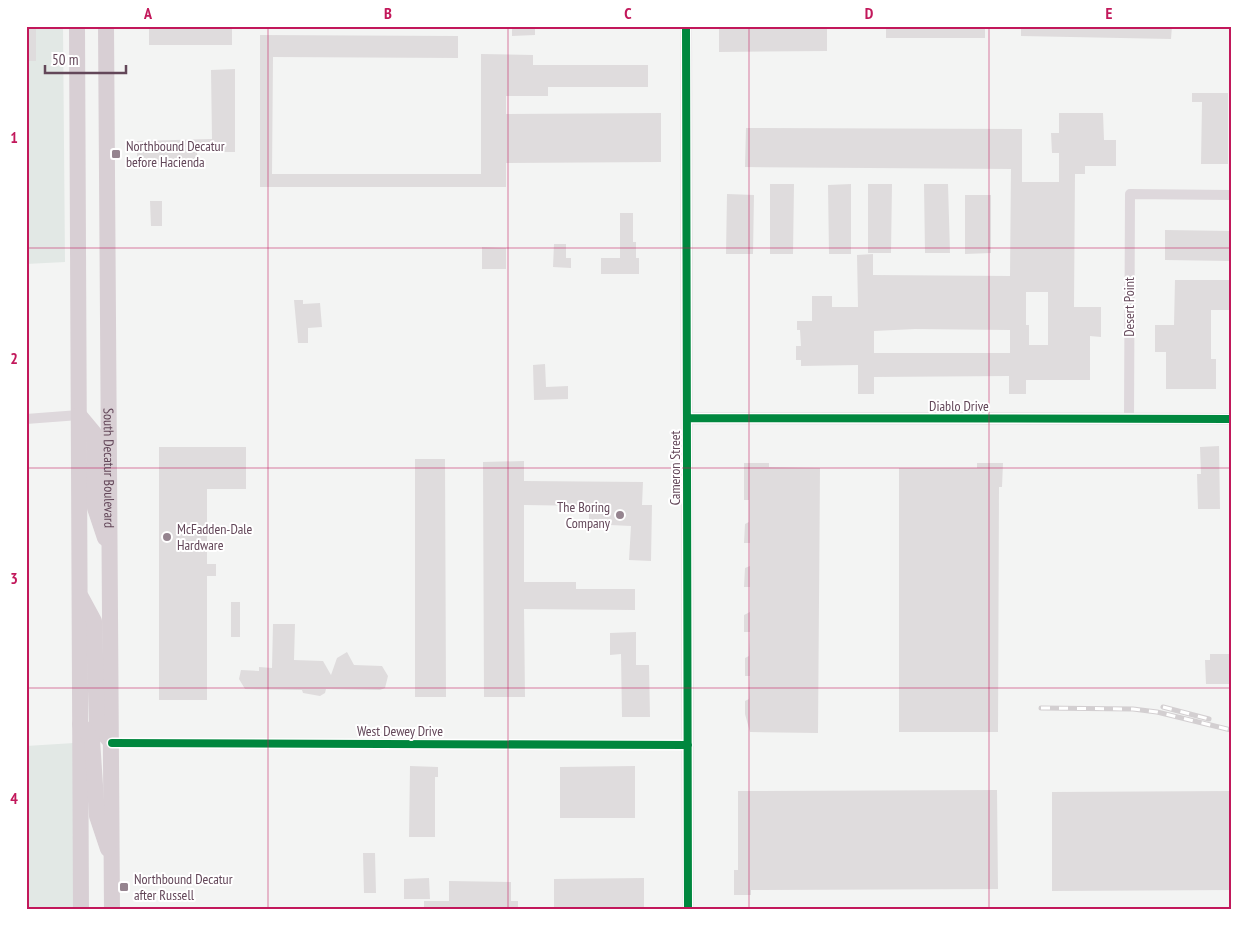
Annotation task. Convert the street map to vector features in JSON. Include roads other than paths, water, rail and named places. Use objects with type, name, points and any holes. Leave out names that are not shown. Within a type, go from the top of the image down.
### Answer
[{"type":"main road","points":[[77,26],[81,910]]},
{"type":"main road","name":"South Decatur Boulevard","points":[[106,26],[112,910]]},
{"type":"main road","points":[[79,415],[94,433],[95,508],[110,553]]},
{"type":"main road","points":[[80,595],[94,621],[97,726],[112,743]]},
{"type":"main road","points":[[80,724],[92,739],[97,816],[112,862]]},
{"type":"street","name":"Cameron Street","points":[[686,26],[688,910]]},
{"type":"street","name":"Desert Point","points":[[1129,419],[1130,194],[1231,195]]},
{"type":"street","points":[[26,420],[79,415]]},
{"type":"street","name":"Diablo Drive","points":[[687,418],[1231,419]]},
{"type":"street","name":"West Dewey Drive","points":[[112,743],[688,745]]},
{"type":"railway","points":[[1163,707],[1209,719]]},
{"type":"railway","points":[[1041,708],[1133,709],[1157,712],[1231,730]]},
{"type":"place","name":"Northbound Decatur before Hacienda","points":[[116,154]]},
{"type":"place","name":"The Boring Company","points":[[620,515]]},
{"type":"place","name":"McFadden-Dale Hardware","points":[[167,537]]},
{"type":"place","name":"Northbound Decatur after Russell","points":[[124,887]]}]
